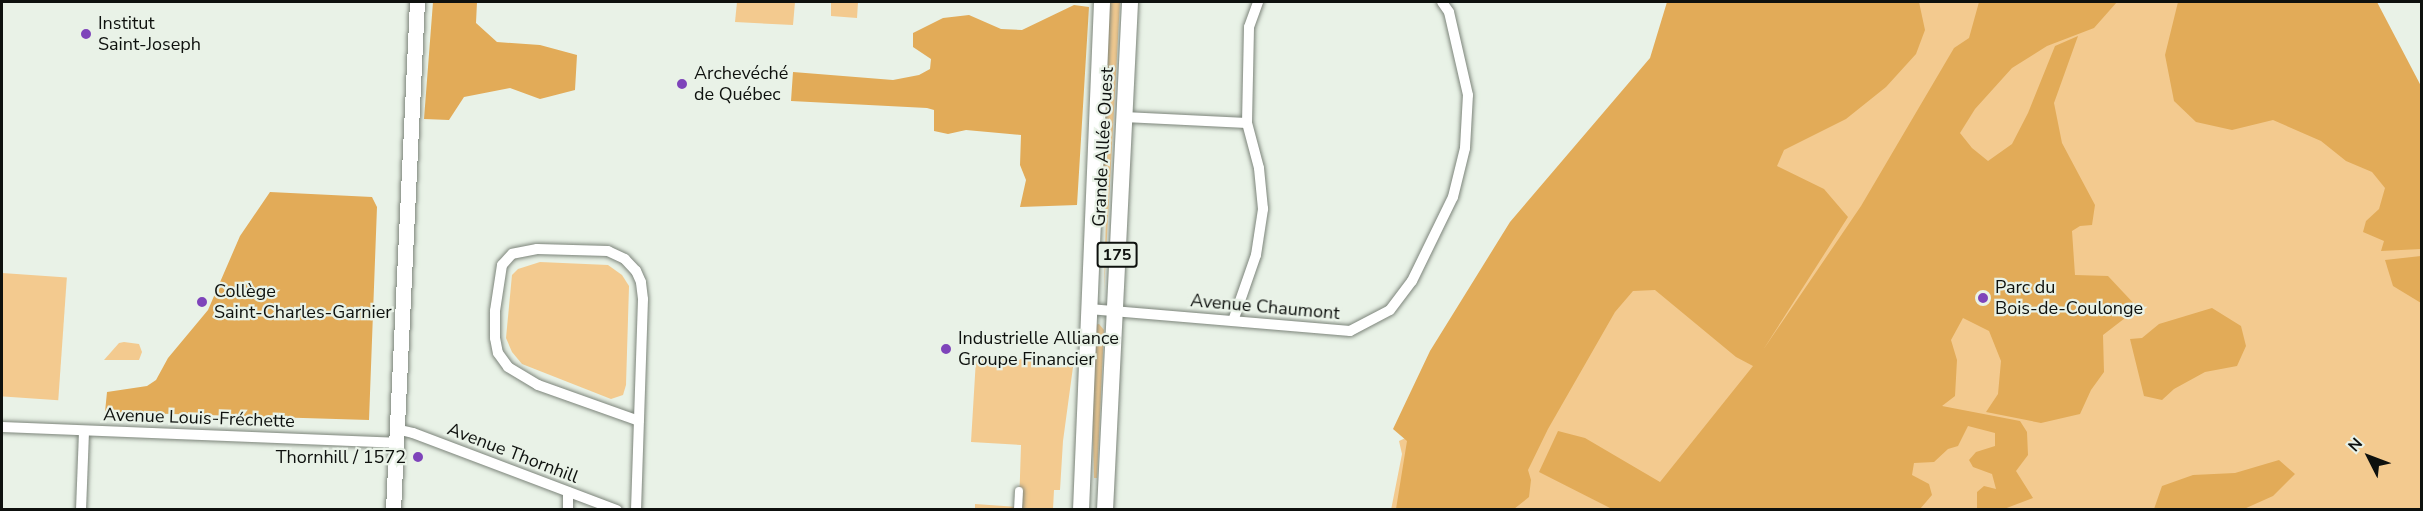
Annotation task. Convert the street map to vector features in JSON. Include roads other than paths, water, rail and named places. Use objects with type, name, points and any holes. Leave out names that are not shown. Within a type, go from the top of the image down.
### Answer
[{"type":"main road","points":[[393,510],[417,2]]},
{"type":"main road","name":"Grande Allée Ouest","points":[[1081,510],[1102,2]]},
{"type":"main road","name":"Grande Allée Ouest","points":[[1105,510],[1130,2]]},
{"type":"street","points":[[1233,321],[1256,255],[1263,209],[1259,168],[1247,123],[1249,27],[1258,2]]},
{"type":"street","name":"Avenue Chaumont","points":[[1089,309],[1350,331],[1390,310],[1412,280],[1453,197],[1465,148],[1468,95],[1449,12],[1442,2]]},
{"type":"street","points":[[1124,117],[1247,123]]},
{"type":"street","points":[[636,510],[639,420],[643,299],[641,282],[636,270],[626,259],[608,251],[537,249],[512,254],[502,265],[495,311],[495,338],[498,353],[508,367],[538,385],[639,420]]},
{"type":"street","name":"Avenue Louis-Fréchette","points":[[2,427],[213,434],[396,436]]},
{"type":"street","points":[[81,510],[84,431]]},
{"type":"street","name":"Avenue Thornhill","points":[[396,436],[413,433],[617,510]]},
{"type":"street","points":[[1018,491],[1018,510]]},
{"type":"street","points":[[568,492],[568,510]]},
{"type":"place","name":"Institut Saint-Joseph","points":[[86,34]]},
{"type":"place","name":"Archevéché de Québec","points":[[682,84]]},
{"type":"place","name":"Parc du Bois-de-Coulonge","points":[[1983,298]]},
{"type":"place","name":"Collège Saint-Charles-Garnier","points":[[202,302]]},
{"type":"place","name":"Industrielle Alliance Groupe Financier","points":[[946,349]]},
{"type":"place","name":"Thornhill / 1572","points":[[418,457]]}]
